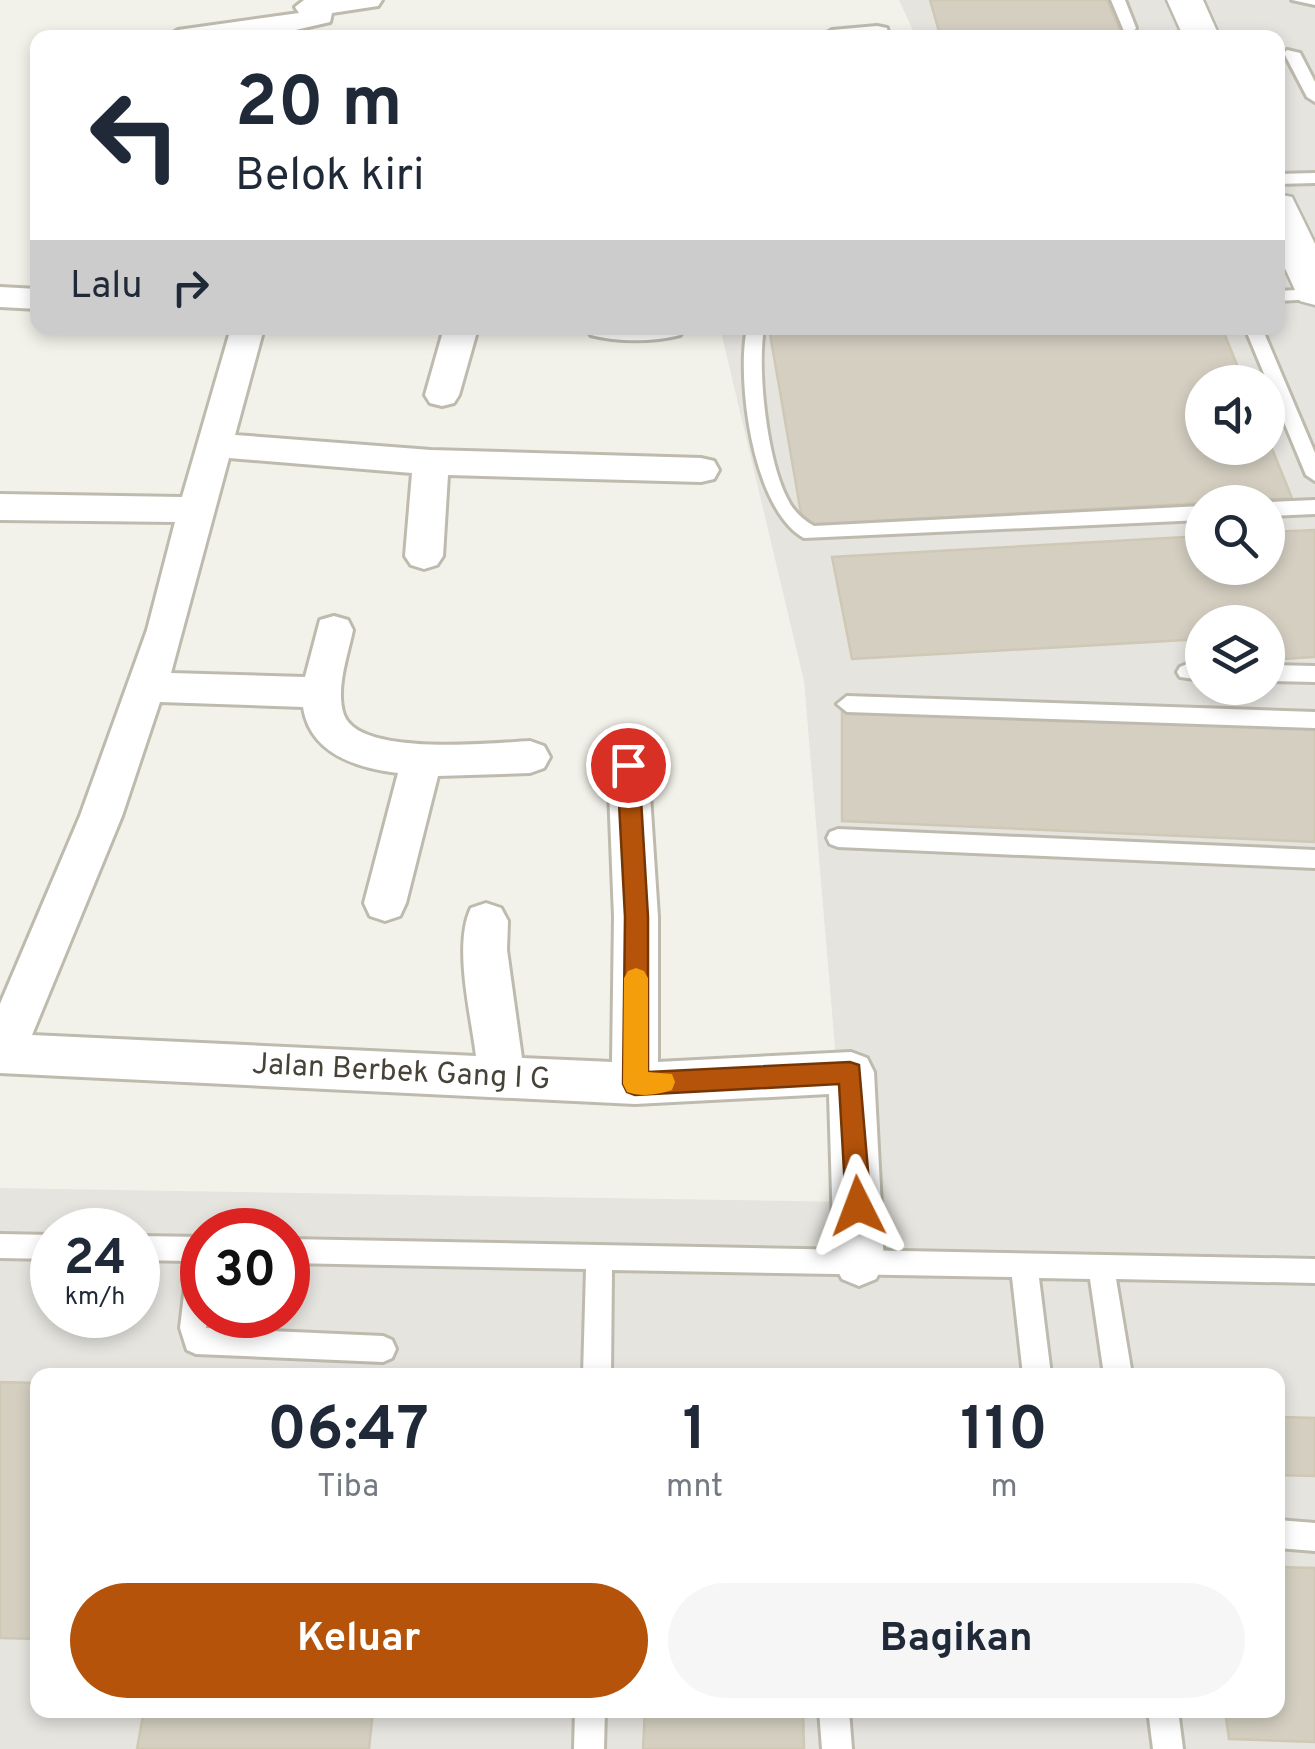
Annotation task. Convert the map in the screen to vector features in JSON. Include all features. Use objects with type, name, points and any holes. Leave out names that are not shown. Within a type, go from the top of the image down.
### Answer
[{"type":"street","points":[[252,30],[368,0]]},
{"type":"street","points":[[1185,0],[1198,30]]},
{"type":"street","points":[[1285,234],[1315,293]]},
{"type":"street","points":[[0,297],[30,299]]},
{"type":"street","points":[[1,1053],[101,816],[166,630],[244,335]]},
{"type":"street","points":[[442,396],[459,335]]},
{"type":"street","points":[[217,446],[431,462],[701,470]]},
{"type":"street","points":[[424,556],[431,462]]},
{"type":"street","points":[[0,506],[96,511],[197,509]]},
{"type":"street","points":[[334,630],[321,693],[327,726],[347,744],[421,762],[530,757]]},
{"type":"street","points":[[146,687],[321,693]]},
{"type":"street","points":[[385,903],[421,762]]},
{"type":"street","points":[[628,765],[636,917],[635,1084]]},
{"type":"street","points":[[486,921],[485,950],[502,1078]]},
{"type":"street","name":"Jalan Berbek Gang I G","points":[[1,1053],[635,1084],[850,1072],[860,1263]]},
{"type":"lane","points":[[1118,0],[1129,28]]},
{"type":"lane","points":[[1299,0],[1315,1]]},
{"type":"lane","points":[[1285,53],[1315,52]]},
{"type":"lane","points":[[1285,53],[1315,96]]},
{"type":"lane","points":[[1285,179],[1315,178]]},
{"type":"lane","points":[[1285,295],[1315,293]]},
{"type":"lane","points":[[755,335],[754,372],[772,488],[788,516],[811,532],[1185,514]]},
{"type":"lane","points":[[1256,335],[1315,475]]},
{"type":"lane","points":[[1285,508],[1315,507]]},
{"type":"lane","points":[[1285,673],[1315,674]]},
{"type":"lane","points":[[846,704],[1253,722],[1315,720]]},
{"type":"lane","points":[[838,838],[1275,849],[1315,859]]},
{"type":"lane","points":[[0,1246],[30,1247]]},
{"type":"lane","points":[[310,1251],[1315,1270]]},
{"type":"lane","points":[[597,1368],[599,1258]]},
{"type":"lane","points":[[1024,1266],[1036,1368]]},
{"type":"lane","points":[[1101,1267],[1117,1368]]},
{"type":"lane","points":[[195,1338],[383,1349]]},
{"type":"lane","points":[[1285,1535],[1315,1538]]},
{"type":"lane","points":[[589,1749],[590,1718]]},
{"type":"lane","points":[[834,1718],[836,1749]]},
{"type":"lane","points":[[1164,1718],[1168,1749]]},
{"type":"shaded area","points":[[899,0],[1315,0],[1315,1749],[0,1749],[0,1188],[848,1202],[804,681],[722,335],[1285,335],[1285,30],[913,30]]},
{"type":"building","points":[[930,0],[1107,0],[1120,30],[939,30]]},
{"type":"building","points":[[770,335],[1225,335],[1237,365],[1185,365],[1185,465],[1279,465],[1292,498],[1285,498],[1285,485],[1185,485],[1185,504],[803,525]]},
{"type":"building","points":[[1315,530],[1315,657],[1285,659],[1285,605],[1185,605],[1185,640],[852,659],[832,557],[1185,537],[1185,585],[1285,585],[1285,531]]},
{"type":"building","points":[[842,708],[1315,728],[1315,842],[842,821]]},
{"type":"building","points":[[0,1382],[30,1383],[30,1639],[0,1638]]},
{"type":"building","points":[[1285,1417],[1315,1418],[1315,1476],[1285,1475]]},
{"type":"building","points":[[1285,1567],[1315,1568],[1315,1742],[1229,1739],[1226,1718],[1285,1718]]},
{"type":"building","points":[[143,1718],[372,1718],[369,1749],[137,1749]]},
{"type":"building","points":[[645,1718],[803,1718],[804,1749],[643,1749]]},
{"type":"slow traffic","points":[[636,978],[635,1084],[663,1082]]},
{"type":"route","points":[[628,765],[636,917],[635,1084],[850,1072],[858,1206]]}]
